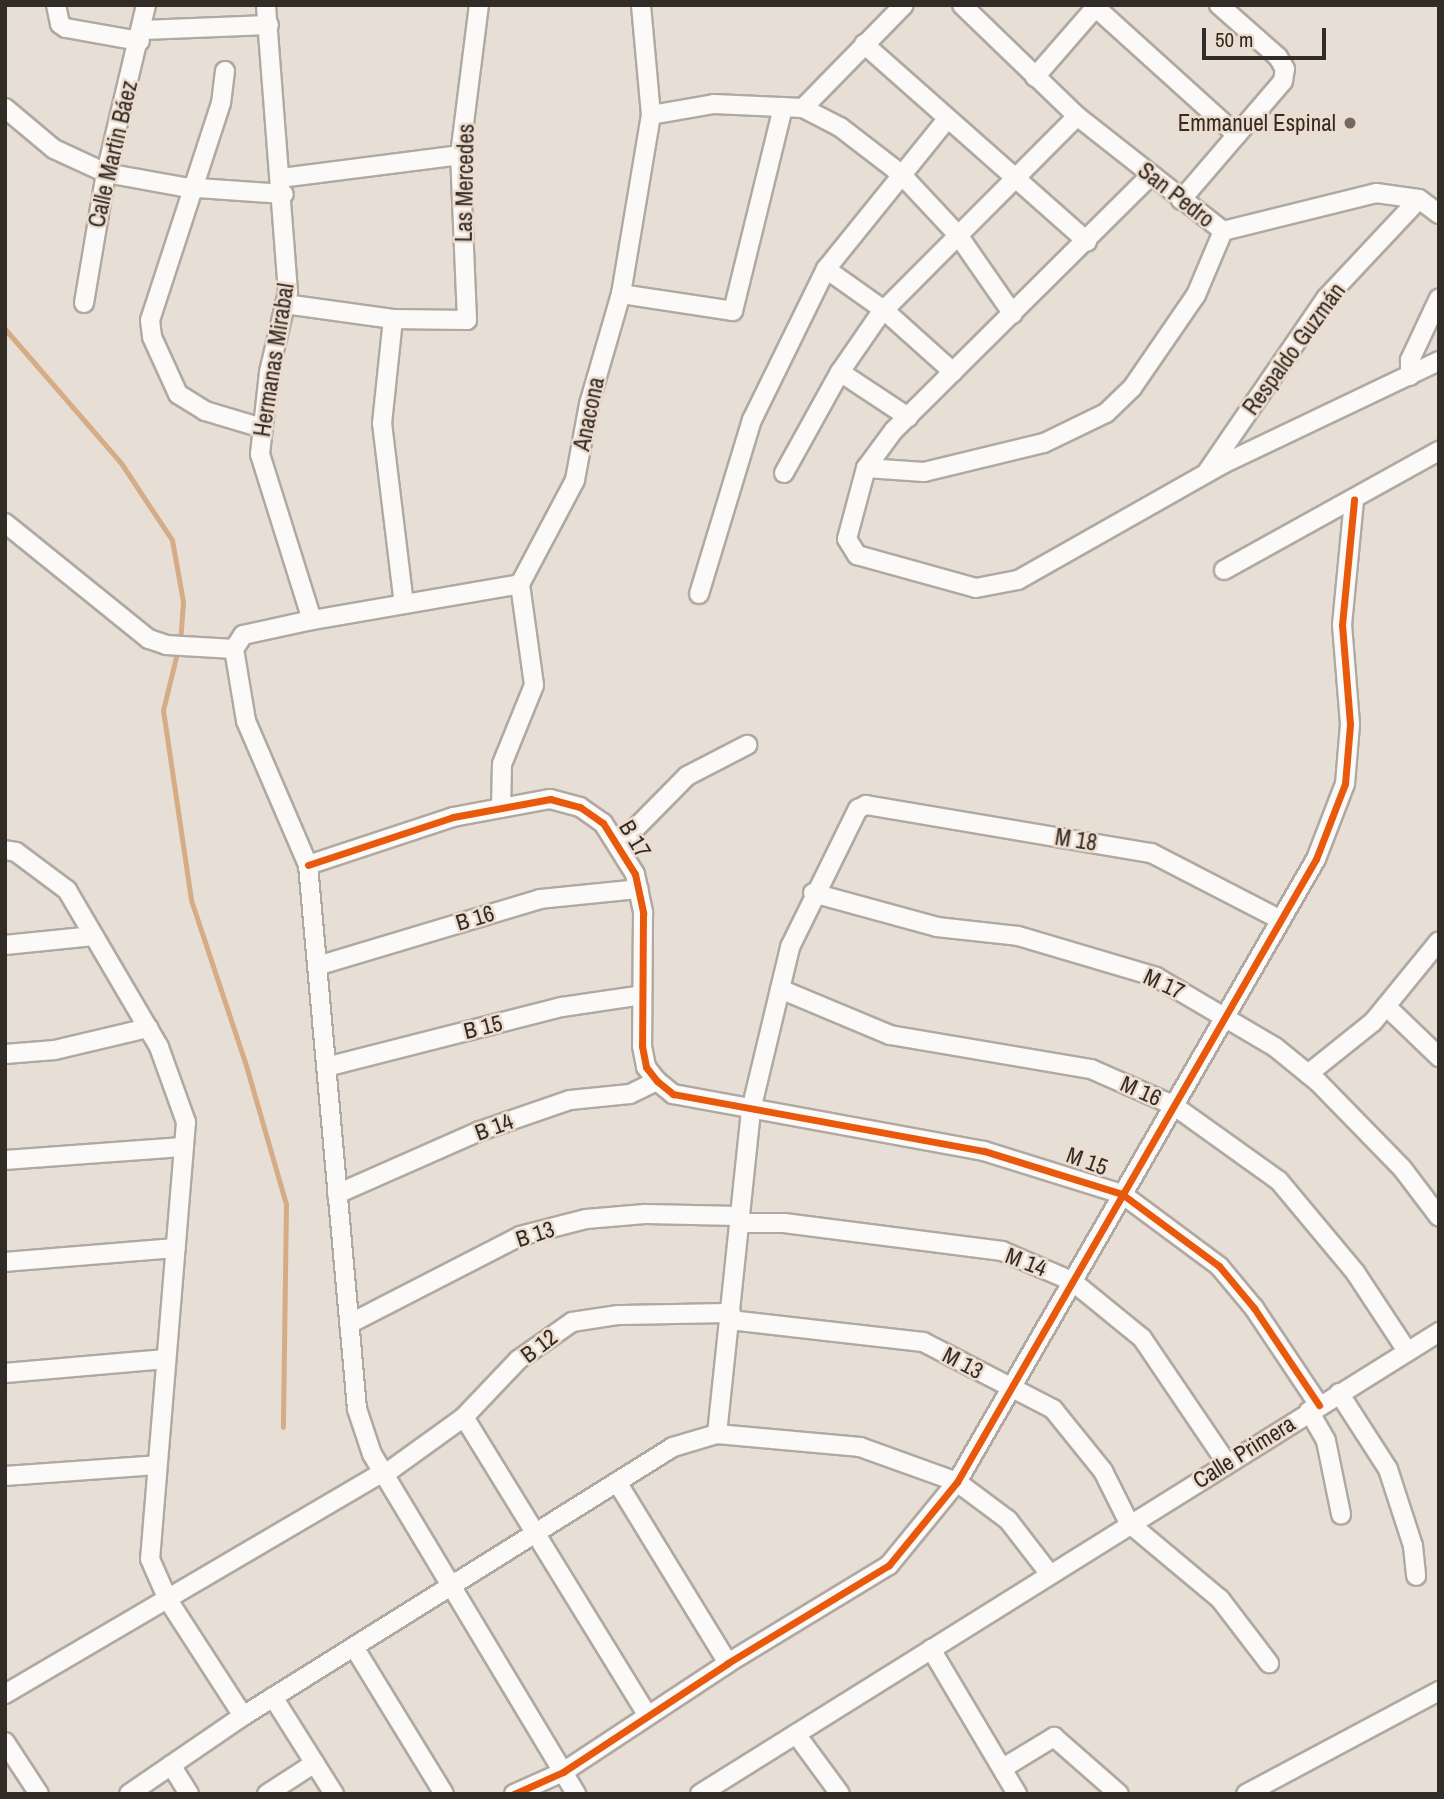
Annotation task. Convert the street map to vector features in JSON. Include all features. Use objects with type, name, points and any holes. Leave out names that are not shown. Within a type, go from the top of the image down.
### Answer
[{"type":"street","points":[[56,5],[60,24],[66,28],[142,36],[269,25]]},
{"type":"street","name":"Calle Martin Báez","points":[[83,303],[106,173],[142,36],[146,5]]},
{"type":"street","name":"Hermanas Mirabal","points":[[266,5],[282,186],[285,304],[269,372],[260,454],[312,620]]},
{"type":"street","name":"Las Mercedes","points":[[393,319],[467,320],[460,155],[479,5]]},
{"type":"street","name":"Anacona","points":[[520,584],[575,480],[589,404],[621,294],[651,114],[641,5]]},
{"type":"street","points":[[803,108],[904,5]]},
{"type":"street","name":"San Pedro","points":[[962,5],[1077,116],[1150,176],[1223,230],[1376,192],[1419,198]]},
{"type":"street","points":[[1181,200],[1283,81],[1285,69],[1278,57],[1219,5]]},
{"type":"street","points":[[1035,77],[1094,6],[1237,135]]},
{"type":"street","points":[[864,44],[947,119],[1016,176],[1087,242]]},
{"type":"street","points":[[225,71],[221,103],[150,320],[152,337],[178,394],[205,411],[262,428]]},
{"type":"street","points":[[651,114],[714,104],[803,108],[840,127],[900,173],[958,235],[1013,314]]},
{"type":"street","points":[[621,294],[733,311],[783,107]]},
{"type":"street","points":[[5,108],[54,149],[106,173],[193,187],[282,186],[460,155]]},
{"type":"street","points":[[784,473],[841,372],[884,310],[1077,116]]},
{"type":"street","points":[[699,594],[752,420],[826,269],[900,173],[947,119]]},
{"type":"street","points":[[1150,176],[1087,242],[908,417],[866,468],[847,539],[850,549],[856,555],[976,587],[1018,580],[1205,474],[1439,361]]},
{"type":"street","points":[[1419,198],[1439,214]]},
{"type":"street","name":"Respaldo Guzmán","points":[[1205,474],[1327,297],[1419,198]]},
{"type":"street","points":[[866,468],[924,472],[1044,443],[1106,413],[1132,388],[1196,295],[1223,230]]},
{"type":"street","points":[[826,269],[884,310],[953,372]]},
{"type":"street","points":[[1410,376],[1410,360],[1439,298]]},
{"type":"street","points":[[285,304],[393,319],[382,423],[404,604]]},
{"type":"street","points":[[841,372],[908,417]]},
{"type":"street","points":[[1224,570],[1439,452]]},
{"type":"street","points":[[514,1794],[563,1772],[728,1662],[889,1565],[957,1482],[1316,859],[1345,784],[1350,724],[1342,625],[1354,500]]},
{"type":"street","points":[[5,523],[149,639],[166,645],[234,649]]},
{"type":"street","points":[[501,808],[502,764],[534,685],[520,584],[312,620],[243,635],[234,649],[246,721],[308,865],[356,1409],[384,1473],[576,1794]]},
{"type":"street","points":[[619,845],[687,776],[747,745]]},
{"type":"street","name":"B 17","points":[[308,865],[453,817],[550,799],[580,807],[603,823],[619,845],[638,889],[643,913],[642,1046],[646,1067],[657,1081]]},
{"type":"street","name":"M 18","points":[[813,893],[858,809],[866,805],[1151,853],[1280,920]]},
{"type":"street","points":[[5,850],[16,852],[67,890],[148,1028],[186,1122],[150,1559],[168,1600],[243,1716]]},
{"type":"street","name":"B 16","points":[[317,966],[540,899],[638,889]]},
{"type":"street","points":[[717,1434],[751,1110],[790,947],[813,893]]},
{"type":"street","name":"M 17","points":[[813,893],[937,927],[1031,939],[1156,977],[1226,1015],[1308,1074],[1402,1168],[1439,1217]]},
{"type":"street","points":[[5,945],[94,936]]},
{"type":"street","points":[[1308,1074],[1373,1022],[1439,941]]},
{"type":"street","name":"M 16","points":[[780,989],[890,1035],[1091,1069],[1173,1105],[1279,1181],[1355,1272],[1407,1351]]},
{"type":"street","name":"B 15","points":[[326,1067],[562,1007],[642,995]]},
{"type":"street","points":[[1386,1006],[1439,1057]]},
{"type":"street","points":[[5,1054],[55,1049],[148,1028]]},
{"type":"street","points":[[657,1081],[673,1094],[751,1110]]},
{"type":"street","name":"B 14","points":[[337,1194],[480,1131],[570,1100],[630,1094],[657,1081]]},
{"type":"street","name":"M 15","points":[[751,1110],[984,1151],[1122,1194],[1219,1266],[1254,1308],[1314,1408],[1326,1441],[1341,1514]]},
{"type":"street","points":[[5,1160],[184,1147]]},
{"type":"street","name":"B 13","points":[[349,1324],[520,1236],[586,1219],[645,1214],[740,1219]]},
{"type":"street","name":"M 14","points":[[740,1219],[1002,1251],[1072,1281],[1142,1338],[1226,1462]]},
{"type":"street","points":[[5,1262],[175,1248]]},
{"type":"street","name":"B 12","points":[[5,1694],[384,1473],[464,1417],[518,1360],[572,1322],[618,1315],[731,1316]]},
{"type":"street","name":"M 13","points":[[731,1316],[923,1342],[1053,1409],[1102,1471],[1129,1523]]},
{"type":"street","name":"Calle Primera","points":[[700,1794],[1226,1462],[1439,1332]]},
{"type":"street","points":[[5,1373],[165,1359]]},
{"type":"street","points":[[1339,1392],[1388,1469],[1413,1546],[1416,1576]]},
{"type":"street","points":[[464,1417],[648,1715]]},
{"type":"street","points":[[129,1794],[243,1716],[673,1447],[717,1434],[860,1447],[957,1482],[1007,1520],[1049,1573]]},
{"type":"street","points":[[5,1476],[157,1465]]},
{"type":"street","points":[[617,1482],[728,1662]]},
{"type":"street","points":[[1129,1523],[1220,1599],[1269,1663]]},
{"type":"street","points":[[355,1647],[444,1794]]},
{"type":"street","points":[[932,1649],[1017,1794]]},
{"type":"street","points":[[1246,1794],[1439,1691]]},
{"type":"street","points":[[273,1698],[334,1794]]},
{"type":"street","points":[[796,1734],[840,1794]]},
{"type":"street","points":[[1003,1768],[1054,1737],[1119,1794]]},
{"type":"street","points":[[5,1742],[39,1794]]},
{"type":"street","points":[[267,1794],[315,1763]]},
{"type":"street","points":[[171,1765],[189,1794]]},
{"type":"waterway","points":[[5,329],[121,463],[172,540],[183,602],[180,643]]},
{"type":"waterway","points":[[177,653],[163,710],[191,900],[245,1062],[286,1204],[283,1427]]},
{"type":"cycle path","points":[[514,1794],[563,1772],[728,1663],[889,1565],[957,1482],[1316,859],[1345,784],[1350,724],[1342,625],[1354,500]]},
{"type":"cycle path","points":[[308,865],[453,817],[550,799],[580,807],[603,823],[635,874],[643,913],[642,1046],[646,1067],[657,1081],[673,1094],[984,1151],[1122,1194],[1219,1266],[1254,1308],[1319,1405]]},
{"type":"place","name":"Emmanuel Espinal","points":[[1350,123]]}]
